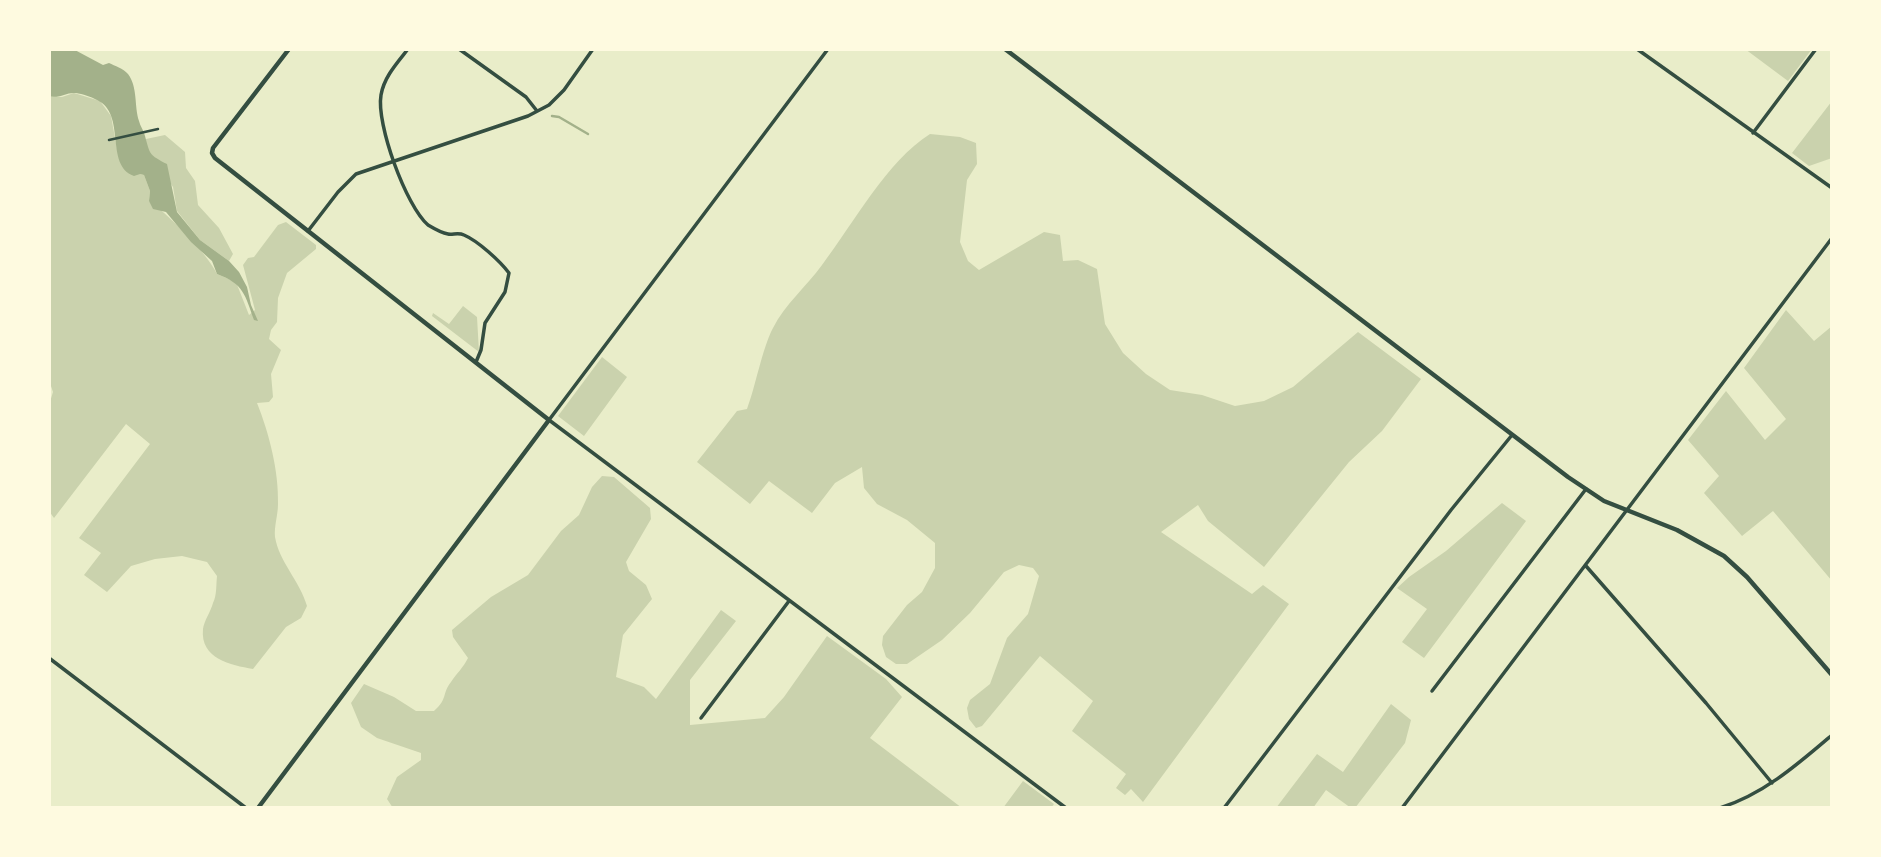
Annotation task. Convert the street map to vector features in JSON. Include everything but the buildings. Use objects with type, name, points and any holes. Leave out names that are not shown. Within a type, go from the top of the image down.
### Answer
[{"type":"street","points":[[289,49],[214,148],[212,153],[215,158],[549,420],[1066,808]]},
{"type":"street","points":[[408,49],[391,70],[380,99],[394,161],[406,195],[416,213],[430,227],[448,234],[464,235],[495,257],[509,273],[505,292],[485,323],[481,350],[476,362]]},
{"type":"street","points":[[460,49],[526,97],[537,111]]},
{"type":"street","points":[[308,231],[338,192],[356,174],[472,136],[550,105],[564,90],[592,49]]},
{"type":"street","points":[[258,808],[828,49]]},
{"type":"street","points":[[1005,49],[1586,489],[1604,501],[1676,530],[1724,556],[1747,578],[1832,675]]},
{"type":"street","points":[[1637,49],[1832,188]]},
{"type":"street","points":[[1753,133],[1816,49]]},
{"type":"street","points":[[109,140],[158,129]]},
{"type":"street","points":[[1402,808],[1832,238]]},
{"type":"street","points":[[1224,808],[1451,510],[1512,435]]},
{"type":"street","points":[[1432,691],[1586,489]]},
{"type":"street","points":[[1586,566],[1772,783]]},
{"type":"street","points":[[701,718],[789,601]]},
{"type":"street","points":[[49,658],[246,808]]},
{"type":"street","points":[[1720,808],[1744,799],[1772,783],[1832,735]]},
{"type":"shaded area","points":[[49,49],[73,49],[103,65],[109,63],[116,66],[128,74],[149,150],[153,156],[167,164],[177,212],[200,240],[229,261],[239,272],[258,321],[254,320],[238,286],[217,274],[212,261],[191,242],[166,212],[153,209],[144,175],[134,176],[125,170],[117,151],[111,116],[106,107],[95,99],[76,93],[49,96]]},
{"type":"shaded area","points":[[1745,49],[1812,49],[1788,81]]},
{"type":"shaded area","points":[[74,93],[100,101],[111,116],[117,149],[144,175],[150,191],[149,201],[187,235],[217,274],[236,282],[249,315],[255,310],[243,265],[248,258],[254,257],[278,225],[286,222],[316,245],[316,249],[287,273],[278,298],[277,322],[269,339],[281,350],[271,374],[273,397],[269,402],[257,403],[269,439],[277,479],[277,546],[307,606],[301,618],[286,627],[253,669],[219,659],[206,647],[203,629],[215,597],[217,576],[207,562],[182,556],[155,559],[131,566],[107,592],[84,575],[101,553],[79,538],[150,444],[126,424],[54,518],[49,511],[49,405],[53,392],[49,380],[49,96],[62,97]]},
{"type":"shaded area","points":[[1832,101],[1832,158],[1809,166],[1792,153]]},
{"type":"shaded area","points":[[930,134],[960,137],[976,143],[977,164],[967,180],[960,242],[968,261],[979,270],[1044,232],[1060,235],[1063,261],[1078,260],[1097,269],[1105,324],[1123,353],[1146,374],[1170,390],[1202,395],[1235,406],[1264,401],[1293,387],[1358,332],[1421,379],[1382,431],[1349,462],[1264,567],[1208,521],[1198,505],[1161,532],[1252,594],[1263,585],[1289,604],[1143,802],[1131,789],[1125,795],[1116,788],[1126,774],[1072,731],[1093,701],[1040,656],[982,726],[976,728],[969,719],[967,708],[970,700],[990,684],[1007,638],[1028,614],[1039,576],[1033,568],[1019,565],[1004,572],[970,613],[942,640],[907,664],[896,664],[886,657],[882,645],[883,636],[907,605],[922,592],[935,568],[935,543],[907,520],[877,504],[864,488],[862,467],[835,483],[812,513],[769,481],[750,504],[697,462],[737,411],[747,409],[762,357],[778,319],[822,265],[885,177],[899,160]]},
{"type":"shaded area","points":[[165,135],[185,152],[186,168],[195,181],[198,205],[219,228],[233,254],[229,261],[200,240],[177,211],[173,187],[146,146],[146,139]]},
{"type":"shaded area","points":[[463,306],[477,317],[479,352],[432,316],[433,313],[449,324]]},
{"type":"shaded area","points":[[1786,310],[1814,341],[1832,326],[1832,581],[1773,511],[1742,536],[1704,493],[1719,476],[1688,440],[1726,391],[1765,440],[1786,419],[1744,368]]},
{"type":"shaded area","points":[[602,357],[627,377],[584,436],[558,416]]},
{"type":"shaded area","points":[[602,476],[614,477],[650,508],[651,519],[626,562],[629,571],[646,585],[652,599],[623,635],[616,677],[644,687],[656,699],[721,610],[736,621],[690,680],[690,725],[765,718],[784,697],[827,636],[886,679],[902,697],[870,738],[962,808],[393,808],[387,799],[397,777],[421,760],[421,753],[377,738],[361,727],[351,703],[364,684],[394,697],[416,711],[434,711],[468,658],[453,637],[452,630],[491,597],[528,575],[561,531],[579,515],[592,487]]},
{"type":"shaded area","points":[[1502,503],[1526,521],[1424,658],[1402,642],[1427,609],[1397,588]]},
{"type":"shaded area","points":[[1391,704],[1411,720],[1405,743],[1355,808],[1351,808],[1326,790],[1313,808],[1276,808],[1317,754],[1343,772]]},
{"type":"shaded area","points":[[1023,781],[1054,804],[1051,808],[1003,808]]},
{"type":"waterway","points":[[552,116],[559,117],[588,134]]}]
